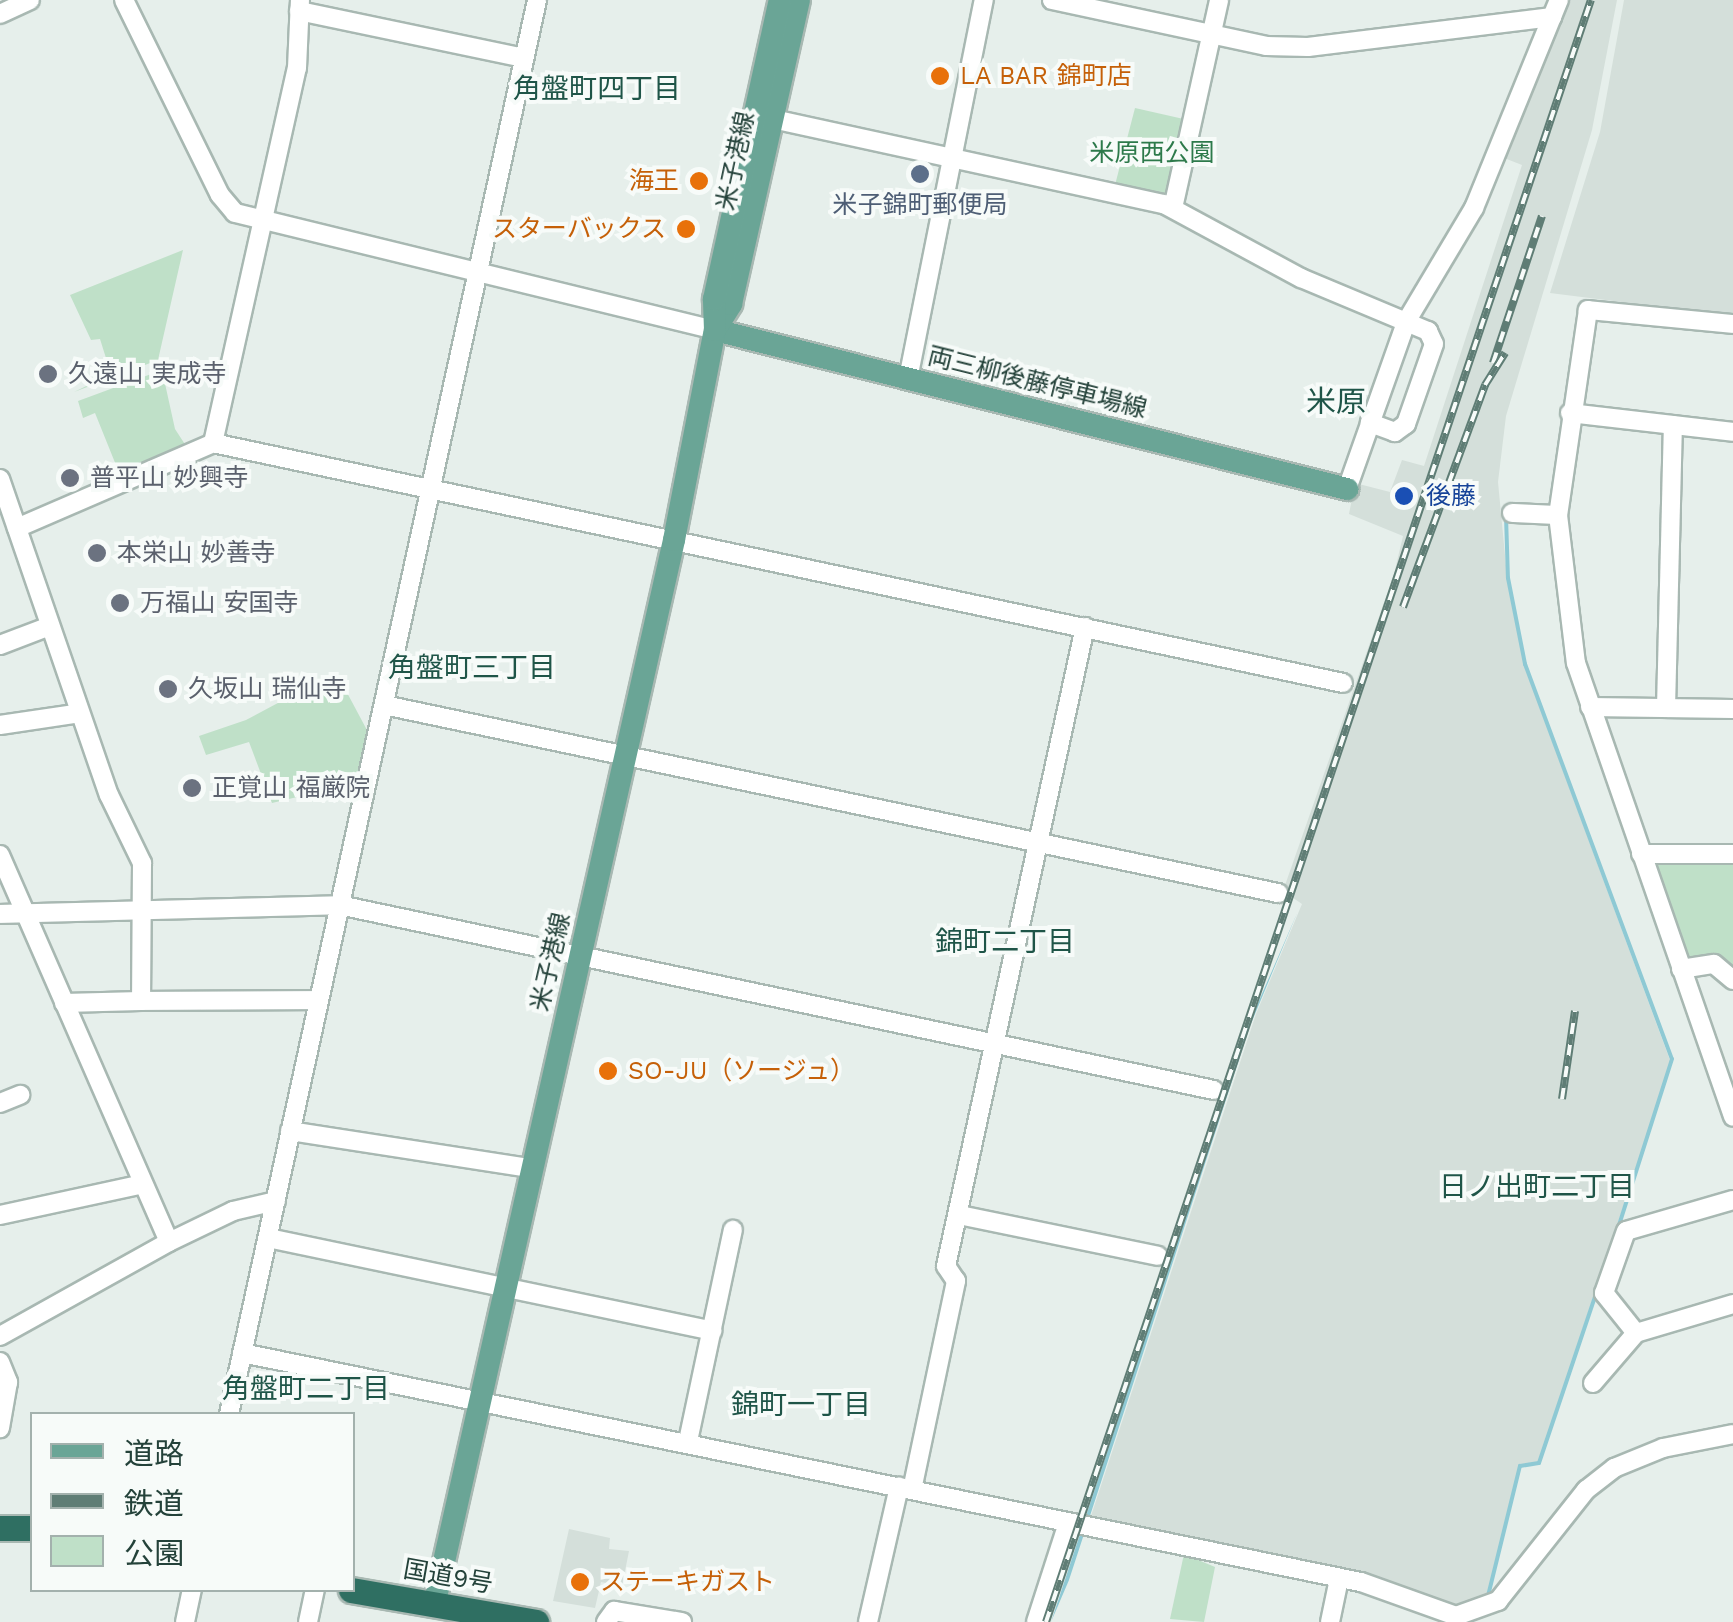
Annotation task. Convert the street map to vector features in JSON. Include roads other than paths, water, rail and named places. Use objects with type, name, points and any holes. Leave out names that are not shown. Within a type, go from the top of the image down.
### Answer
[{"type":"highway","points":[[0,1528],[30,1528]]},
{"type":"highway","name":"国道9号","points":[[355,1591],[432,1614],[536,1622]]},
{"type":"main road","name":"米子港線","points":[[432,1614],[482,1399],[529,1168],[582,954],[674,540],[714,330],[714,299],[780,0]]},
{"type":"main road","name":"米子港線","points":[[714,330],[732,304],[799,0]]},
{"type":"main road","name":"両三柳後藤停車場線","points":[[714,330],[1347,489]]},
{"type":"street","points":[[0,14],[30,0]]},
{"type":"street","points":[[124,0],[220,195],[236,213],[714,330]]},
{"type":"street","points":[[229,1412],[480,273],[536,0]]},
{"type":"street","points":[[908,379],[984,0]]},
{"type":"street","points":[[1052,0],[1266,46],[1308,47],[1555,8]]},
{"type":"street","points":[[1173,208],[1219,0]]},
{"type":"street","points":[[213,444],[297,68],[299,6],[524,58]]},
{"type":"street","points":[[1347,489],[1406,322],[1474,208],[1555,8]]},
{"type":"street","points":[[773,118],[1173,208],[1302,278],[1406,322],[1434,339],[1406,424],[1395,432],[1370,423]]},
{"type":"street","points":[[1733,324],[1588,310],[1558,515],[1569,632],[1590,707],[1733,1117]]},
{"type":"street","points":[[1570,413],[1733,432]]},
{"type":"street","points":[[1666,708],[1673,425]]},
{"type":"street","points":[[17,528],[213,444],[1343,683]]},
{"type":"street","points":[[0,479],[80,713],[142,863],[140,1001]]},
{"type":"street","points":[[1512,513],[1558,515]]},
{"type":"street","points":[[0,645],[50,626]]},
{"type":"street","points":[[868,1622],[956,1281],[946,1266],[1085,627]]},
{"type":"street","points":[[384,705],[1278,893]]},
{"type":"street","points":[[1590,707],[1733,709]]},
{"type":"street","points":[[0,726],[80,713]]},
{"type":"street","points":[[1641,854],[1733,854]]},
{"type":"street","points":[[0,855],[170,1242]]},
{"type":"street","points":[[0,914],[25,910],[339,905],[1214,1090]]},
{"type":"street","points":[[1681,969],[1714,964],[1733,980]]},
{"type":"street","points":[[64,1003],[319,1000]]},
{"type":"street","points":[[0,1103],[20,1095]]},
{"type":"street","points":[[290,1131],[529,1168]]},
{"type":"street","points":[[0,1215],[143,1184]]},
{"type":"street","points":[[1636,1333],[1604,1293],[1624,1233],[1733,1200]]},
{"type":"street","points":[[0,1336],[233,1211],[276,1201]]},
{"type":"street","points":[[958,1215],[1158,1256]]},
{"type":"street","points":[[688,1441],[733,1230]]},
{"type":"street","points":[[268,1238],[712,1331]]},
{"type":"street","points":[[1593,1383],[1636,1333],[1733,1304]]},
{"type":"street","points":[[242,1353],[688,1441],[1078,1528],[1339,1579],[1448,1615],[1483,1611],[1602,1476],[1663,1448],[1733,1434]]},
{"type":"street","points":[[0,1362],[8,1382],[0,1428]]},
{"type":"street","points":[[1036,1622],[1078,1528]]},
{"type":"street","points":[[1330,1622],[1339,1579]]},
{"type":"street","points":[[185,1622],[192,1592]]},
{"type":"street","points":[[308,1622],[315,1592]]},
{"type":"street","points":[[606,1622],[614,1611],[682,1622]]},
{"type":"water","points":[[1298,911],[1250,1026],[1069,1580],[1051,1622],[1248,1026]]},
{"type":"waterway","points":[[1506,516],[1508,578],[1525,664],[1672,1059],[1618,1228]]},
{"type":"waterway","points":[[1488,1596],[1520,1466],[1539,1463],[1596,1294]]},
{"type":"railway","points":[[1046,1622],[1591,0]]},
{"type":"railway","points":[[1493,363],[1542,216]]},
{"type":"railway","points":[[1403,607],[1485,385],[1505,353]]},
{"type":"railway","points":[[1562,1099],[1575,1011]]},
{"type":"place","name":"LA BAR 錦町店","points":[[940,76]]},
{"type":"place","name":"米子錦町郵便局","points":[[920,174]]},
{"type":"place","name":"海王","points":[[699,181]]},
{"type":"place","name":"スターバックス","points":[[686,229]]},
{"type":"place","name":"久遠山 実成寺","points":[[48,374]]},
{"type":"place","name":"普平山 妙興寺","points":[[70,478]]},
{"type":"place","name":"後藤","points":[[1404,496]]},
{"type":"place","name":"本栄山 妙善寺","points":[[97,553]]},
{"type":"place","name":"万福山 安国寺","points":[[120,603]]},
{"type":"place","name":"久坂山 瑞仙寺","points":[[168,689]]},
{"type":"place","name":"正覚山 福厳院","points":[[192,788]]},
{"type":"place","name":"SO-JU（ソージュ）","points":[[608,1071]]},
{"type":"place","name":"ステーキガスト","points":[[580,1582]]},
{"type":"district","name":"角盤町四丁目","points":[[597,89]]},
{"type":"district","name":"米原","points":[[1336,402]]},
{"type":"district","name":"角盤町三丁目","points":[[472,668]]},
{"type":"district","name":"錦町二丁目","points":[[1005,942]]},
{"type":"district","name":"日ノ出町二丁目","points":[[1537,1187]]},
{"type":"district","name":"角盤町二丁目","points":[[306,1389]]},
{"type":"district","name":"錦町一丁目","points":[[801,1405]]},
{"type":"park label","name":"米原西公園","points":[[1152,153]]}]
